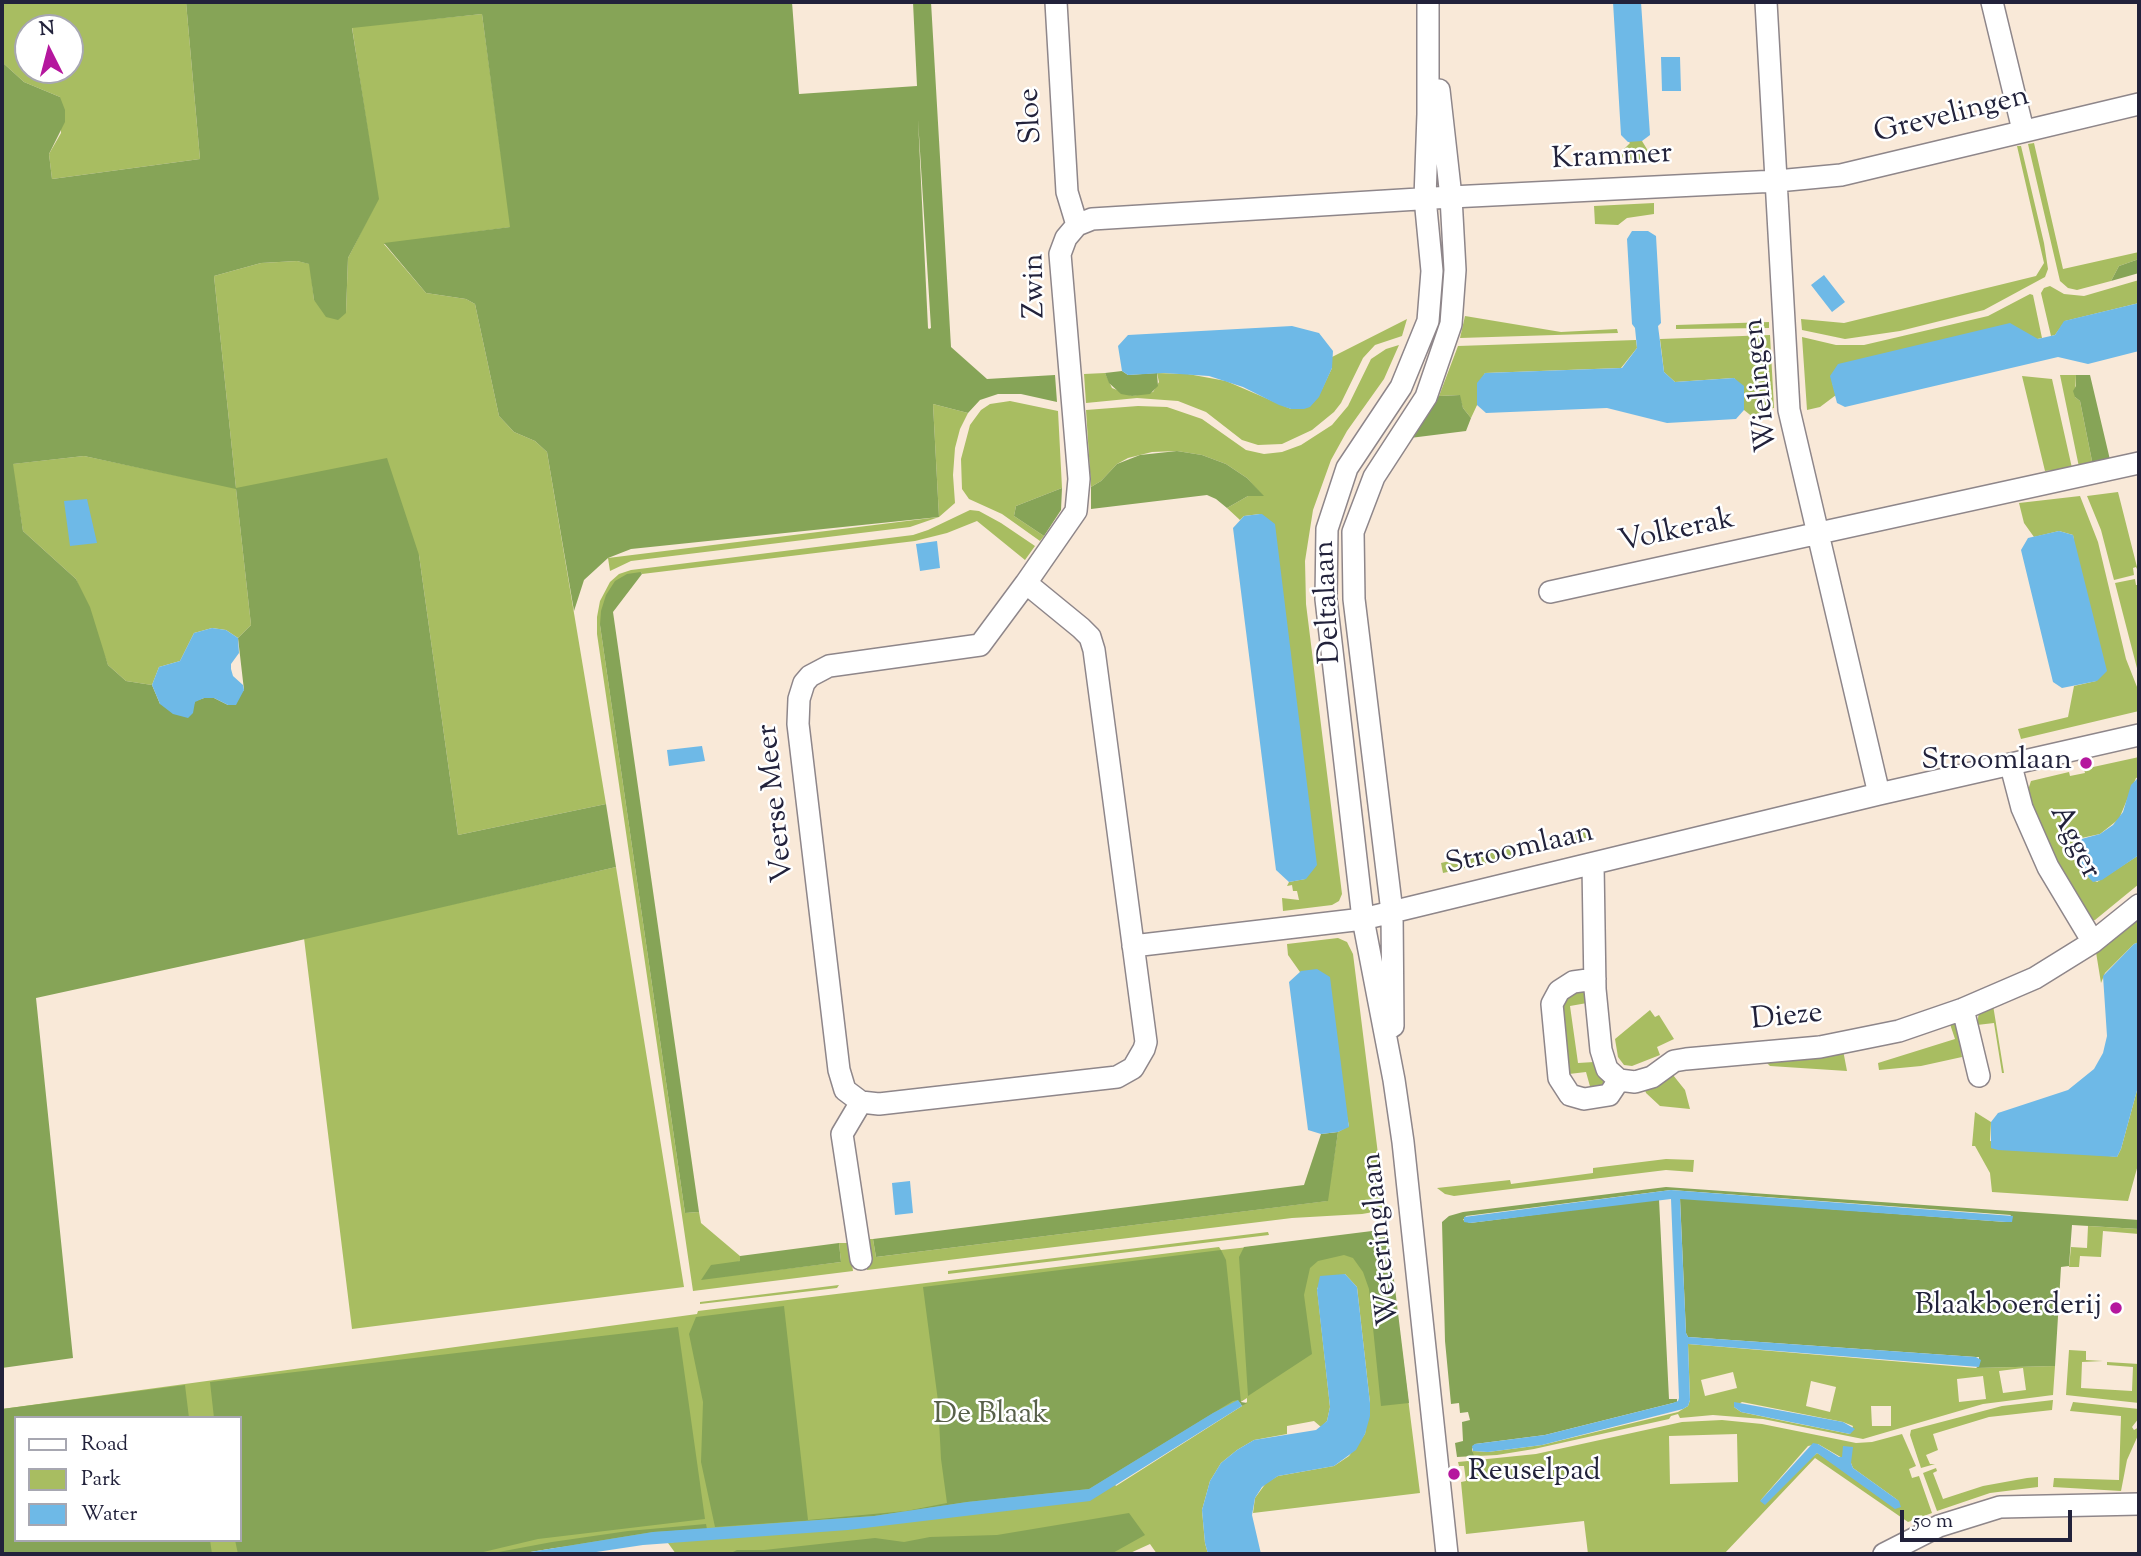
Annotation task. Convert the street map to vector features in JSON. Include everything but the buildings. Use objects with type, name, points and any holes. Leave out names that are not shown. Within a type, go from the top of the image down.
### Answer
[{"type":"street","name":"Sloe","points":[[1056,2],[1067,192],[1077,225]]},
{"type":"street","name":"Wielingen","points":[[1766,2],[1789,411],[1879,794]]},
{"type":"street","points":[[1992,2],[2023,130]]},
{"type":"street","name":"Deltalaan","points":[[1394,1080],[1392,912],[1354,599],[1353,532],[1374,478],[1426,397],[1451,324],[1455,270],[1451,197],[1428,9]]},
{"type":"street","name":"Deltalaan","points":[[1363,919],[1326,599],[1327,529],[1347,468],[1401,387],[1428,321],[1432,271],[1425,198],[1428,9]]},
{"type":"street","name":"Grevelingen","points":[[1777,181],[1841,175],[2139,104]]},
{"type":"street","name":"Krammer","points":[[1451,197],[1777,181]]},
{"type":"street","name":"Zwin","points":[[1026,583],[1076,512],[1079,479],[1060,254],[1066,238],[1077,225],[1092,219],[1451,197]]},
{"type":"street","points":[[1818,533],[2139,463]]},
{"type":"street","name":"Volkerak","points":[[1550,592],[1818,533]]},
{"type":"street","points":[[861,1259],[842,1134],[861,1102],[879,1104],[1004,1091],[1125,1074],[1138,1062],[1146,1042],[1094,650],[1090,637],[1081,628],[1026,583]]},
{"type":"street","name":"Veerse Meer","points":[[861,1102],[845,1090],[839,1070],[798,724],[797,709],[801,691],[810,676],[829,666],[980,645],[1026,583]]},
{"type":"street","name":"Stroomlaan","points":[[1363,919],[1879,794],[2139,735]]},
{"type":"street","name":"Agger","points":[[2011,766],[2022,808],[2048,867],[2093,942]]},
{"type":"street","points":[[1593,864],[1595,979],[1601,1050],[1607,1069],[1619,1080]]},
{"type":"street","name":"Dieze","points":[[1595,979],[1573,982],[1559,990],[1552,1004],[1559,1078],[1570,1095],[1584,1099],[1609,1095],[1619,1080],[1635,1082],[1652,1077],[1674,1061],[1820,1047],[1899,1031],[1963,1009],[2035,978],[2093,942],[2139,905]]},
{"type":"street","points":[[1133,946],[1363,919]]},
{"type":"street","name":"Weteringlaan","points":[[1363,919],[1394,1080],[1410,1204],[1447,1554]]},
{"type":"street","points":[[1963,1009],[1979,1076]]},
{"type":"street","points":[[1884,1554],[1939,1526],[2000,1507],[2135,1504]]},
{"type":"green space","points":[[2,2],[186,2],[200,159],[52,179],[49,154],[61,133],[60,97],[29,84],[84,84],[84,14],[14,14],[14,73],[2,62]]},
{"type":"green space","points":[[186,2],[792,2],[799,94],[917,86],[913,2],[931,2],[951,347],[987,379],[1055,375],[1057,402],[1021,394],[998,394],[980,400],[968,413],[933,404],[939,517],[631,549],[608,558],[584,580],[574,611],[547,452],[535,441],[514,432],[499,416],[475,304],[466,299],[426,293],[384,243],[510,227],[482,14],[352,28],[379,199],[348,258],[346,313],[338,320],[326,317],[314,300],[309,264],[297,261],[261,263],[214,276],[236,488],[387,458],[419,555],[458,835],[606,804],[616,867],[36,998],[73,1358],[2,1368],[2,62],[14,73],[14,84],[29,84],[60,97],[65,110],[65,122],[49,154],[52,179],[200,159]],"holes":[[[918,119],[931,328],[928,328]],[[84,456],[236,489],[251,625],[238,638],[244,690],[228,705],[214,698],[195,701],[193,707],[160,704],[152,685],[126,681],[108,665],[90,607],[76,579],[23,531],[13,464]]]},
{"type":"green space","points":[[482,14],[511,227],[384,244],[426,293],[466,299],[475,304],[499,416],[514,432],[535,441],[547,452],[606,804],[458,835],[419,555],[236,489],[251,625],[238,638],[226,630],[212,628],[194,633],[180,661],[159,667],[152,685],[126,681],[108,665],[76,579],[23,531],[12,464],[84,456],[236,488],[214,276],[261,263],[297,261],[310,264],[314,300],[346,313],[348,258],[378,199],[352,27]]},
{"type":"green space","points":[[1628,141],[1642,141],[1653,159],[1633,161],[1621,157],[1621,152],[1630,143]]},
{"type":"green space","points":[[2034,143],[2063,269],[2139,252],[2139,259],[2119,266],[2111,281],[2077,290],[2068,288],[2060,281],[2028,144]]},
{"type":"green space","points":[[2017,146],[2021,146],[2044,243],[2048,269],[2045,277],[1984,310],[1900,331],[1845,339],[1802,330],[1801,319],[1844,323],[2036,276],[2044,263]]},
{"type":"green space","points":[[1654,203],[1654,214],[1627,218],[1618,225],[1595,224],[1594,206]]},
{"type":"green space","points":[[2139,259],[2139,273],[2111,281],[2119,266]]},
{"type":"green space","points":[[2139,280],[2139,303],[2065,321],[2055,335],[2051,336],[2041,293],[2044,288],[2050,286],[2064,294],[2084,296]]},
{"type":"green space","points":[[2030,294],[2033,295],[2042,338],[1832,382],[1836,395],[1820,407],[1807,410],[1802,337],[1836,345],[1864,345],[1988,316]]},
{"type":"green space","points":[[1465,316],[1561,332],[1617,329],[1618,333],[1460,338]]},
{"type":"green space","points":[[1407,319],[1402,336],[1375,345],[1363,358],[1334,412],[1312,430],[1282,444],[1258,445],[1242,440],[1206,412],[1178,401],[1137,398],[1086,403],[1084,374],[1105,373],[1112,388],[1132,396],[1153,392],[1159,382],[1157,373],[1188,374],[1226,381],[1291,409],[1322,389],[1332,368],[1332,357]]},
{"type":"green space","points":[[1769,322],[1769,328],[1676,329],[1676,325]]},
{"type":"green space","points":[[1770,335],[1774,408],[1765,409],[1754,418],[1744,410],[1743,390],[1734,378],[1675,382],[1664,372],[1660,339]]},
{"type":"green space","points":[[1636,340],[1637,348],[1621,368],[1485,373],[1477,389],[1478,403],[1471,418],[1463,408],[1459,395],[1439,396],[1458,346]]},
{"type":"green space","points":[[1399,345],[1384,379],[1347,431],[1331,460],[1313,510],[1305,561],[1306,604],[1342,894],[1339,901],[1332,905],[1283,911],[1282,898],[1299,900],[1292,885],[1287,886],[1289,882],[1305,879],[1260,514],[1244,516],[1240,520],[1227,508],[1248,496],[1263,496],[1247,478],[1226,464],[1202,455],[1177,451],[1152,452],[1128,458],[1091,487],[1086,410],[1167,407],[1202,419],[1246,450],[1264,454],[1282,452],[1301,445],[1332,425],[1348,406],[1371,359],[1386,349]]},
{"type":"green space","points":[[1122,371],[1128,375],[1157,373],[1158,386],[1150,394],[1121,394],[1109,383],[1105,373]]},
{"type":"green space","points":[[2060,375],[2076,375],[2075,397],[2080,401],[2093,466],[2079,467]]},
{"type":"green space","points":[[2076,375],[2090,375],[2111,464],[2093,466],[2080,401],[2073,391]]},
{"type":"green space","points":[[2022,376],[2052,379],[2072,468],[2045,471]]},
{"type":"green space","points":[[1460,395],[1463,408],[1471,418],[1466,431],[1410,438],[1439,396]]},
{"type":"green space","points":[[1010,401],[1058,411],[1062,488],[1016,506],[1014,516],[1044,536],[1040,541],[1002,514],[969,499],[962,489],[961,459],[970,425],[981,410],[990,404]]},
{"type":"green space","points":[[933,404],[968,413],[955,448],[955,503],[939,517]]},
{"type":"green space","points":[[1177,451],[1202,455],[1226,464],[1247,478],[1264,496],[1248,496],[1227,508],[1207,495],[1091,509],[1091,487],[1101,481],[1117,464],[1140,455]]},
{"type":"green space","points":[[1062,488],[1061,510],[1044,536],[1014,516],[1016,506]]},
{"type":"green space","points":[[2118,492],[2138,571],[2136,567],[2133,568],[2134,575],[2114,580],[2101,530],[2087,496]]},
{"type":"green space","points":[[2080,496],[2098,542],[2126,659],[2139,692],[2139,711],[2021,739],[2018,729],[2068,717],[2074,686],[2096,681],[2073,535],[2059,531],[2034,537],[2024,523],[2019,503]]},
{"type":"green space","points":[[970,510],[979,511],[1001,523],[1035,546],[1025,560],[977,521],[947,533],[915,541],[641,572],[600,625],[685,1213],[699,1212],[701,1223],[740,1256],[740,1261],[702,1279],[841,1262],[839,1243],[849,1243],[853,1271],[693,1291],[597,634],[600,601],[610,582],[619,574],[631,570],[913,535]]},
{"type":"green space","points":[[939,517],[910,527],[631,561],[610,571],[608,558]]},
{"type":"green space","points":[[641,572],[613,612],[699,1212],[685,1213],[600,625],[606,595],[615,581],[627,574]]},
{"type":"green space","points":[[2135,579],[2136,585],[2139,585],[2139,676],[2115,583]]},
{"type":"green space","points":[[2139,757],[2139,777],[2136,778],[2119,819],[2100,834],[2077,839],[2073,848],[2089,878],[2097,882],[2139,855],[2139,884],[2095,920],[2087,922],[2071,894],[2024,790],[2029,787],[2031,781],[2069,772],[2070,776],[2085,773],[2084,769]]},
{"type":"green space","points":[[1587,828],[1590,840],[1554,848],[1552,837]]},
{"type":"green space","points":[[1520,844],[1522,855],[1443,873],[1441,863]]},
{"type":"green space","points":[[616,867],[684,1287],[352,1329],[304,938]]},
{"type":"green space","points":[[2139,914],[2139,942],[2105,973],[2101,983],[2095,946]]},
{"type":"green space","points":[[1338,938],[1347,942],[1353,954],[1385,1210],[1292,1218],[867,1270],[865,1239],[873,1239],[876,1257],[1327,1201],[1338,1132],[1349,1126],[1315,970],[1300,972],[1288,955],[1287,944]]},
{"type":"green space","points":[[1586,992],[1587,1003],[1570,1006],[1578,1063],[1594,1062],[1598,1073],[1607,1083],[1601,1089],[1591,1090],[1586,1072],[1569,1074],[1560,1007],[1563,999],[1573,993]]},
{"type":"green space","points":[[1993,1005],[2004,1073],[1994,1023],[1977,1025],[1979,1012]]},
{"type":"green space","points":[[1650,1010],[1655,1017],[1659,1015],[1674,1039],[1657,1047],[1660,1055],[1632,1066],[1624,1065],[1618,1057],[1615,1039]]},
{"type":"green space","points":[[1956,1018],[1962,1057],[1921,1066],[1879,1070],[1878,1063],[1955,1039],[1949,1021]]},
{"type":"green space","points":[[1843,1050],[1847,1071],[1770,1066],[1767,1063]]},
{"type":"green space","points":[[1673,1075],[1685,1090],[1690,1109],[1660,1106],[1646,1093],[1644,1087]]},
{"type":"green space","points":[[2139,1083],[2139,1161],[2128,1201],[1992,1192],[1990,1173],[1975,1146],[1972,1146],[1975,1112],[1991,1122],[1990,1141],[2117,1157]]},
{"type":"green space","points":[[1338,1132],[1328,1201],[876,1257],[873,1239],[1304,1185],[1321,1134]]},
{"type":"green space","points":[[1666,1159],[1694,1160],[1693,1172],[1666,1170],[1454,1196],[1437,1188],[1510,1180],[1511,1184],[1593,1173],[1593,1168]]},
{"type":"green space","points":[[1666,1187],[2139,1220],[2139,1229],[2072,1225],[2069,1266],[2061,1267],[2055,1366],[1976,1368],[1979,1366],[1979,1357],[1688,1337],[1680,1198],[2006,1222],[2011,1215],[1671,1190],[1466,1216],[1463,1220],[1470,1223],[1659,1199],[1669,1399],[1677,1399],[1677,1402],[1545,1435],[1475,1444],[1472,1449],[1474,1456],[1457,1457],[1455,1443],[1463,1441],[1462,1422],[1470,1420],[1468,1412],[1460,1413],[1459,1403],[1451,1404],[1445,1341],[1442,1222],[1449,1216],[1463,1212]]},
{"type":"green space","points":[[2088,1226],[2139,1229],[2139,1234],[2103,1231],[2101,1257],[2080,1256],[2079,1267],[2069,1267],[2071,1247],[2087,1248]]},
{"type":"green space","points":[[1388,1231],[1409,1403],[1381,1406],[1369,1289],[1363,1272],[1353,1258],[1344,1255],[1318,1261],[1310,1268],[1304,1295],[1312,1354],[1248,1396],[1239,1257],[1244,1247]]},
{"type":"green space","points":[[1268,1232],[1269,1235],[948,1274],[948,1271]]},
{"type":"green space","name":"De Blaak","points":[[1387,1232],[1420,1493],[1253,1513],[1255,1498],[1266,1483],[1278,1476],[1334,1466],[1349,1456],[1365,1434],[1370,1403],[1357,1287],[1345,1274],[1317,1288],[1330,1407],[1327,1421],[1321,1427],[1314,1421],[1287,1426],[1287,1434],[1254,1440],[1221,1463],[1210,1481],[1202,1510],[1208,1554],[1157,1554],[1150,1544],[1128,1554],[676,1554],[668,1543],[674,1542],[670,1537],[487,1554],[2,1554],[2,1409],[697,1314],[698,1311],[1219,1247],[1221,1250]],"holes":[[[1247,1398],[1247,1402],[1116,1486],[1113,1482]]]},
{"type":"green space","points":[[839,1243],[841,1262],[701,1280],[711,1265],[740,1261],[740,1256]]},
{"type":"green space","points":[[1221,1250],[1226,1260],[1241,1402],[1247,1403],[1242,1406],[1238,1400],[1233,1401],[1089,1489],[967,1502],[874,1516],[715,1527],[701,1462],[703,1402],[689,1334],[696,1317],[784,1306],[808,1520],[906,1511],[947,1503],[941,1459],[938,1401],[923,1287]]},
{"type":"green space","points":[[839,1285],[837,1288],[700,1304],[700,1302]]},
{"type":"green space","points":[[678,1327],[705,1519],[538,1539],[475,1554],[238,1554],[235,1542],[242,1542],[242,1416],[214,1416],[210,1382]]},
{"type":"green space","points":[[1688,1344],[1976,1368],[2055,1366],[2053,1395],[1983,1404],[1863,1439],[1763,1419],[1713,1415],[1680,1418],[1678,1414],[1669,1419],[1534,1449],[1497,1455],[1458,1457],[1473,1456],[1473,1451],[1488,1452],[1542,1445],[1678,1412],[1688,1406]],"holes":[[[2023,1368],[2026,1390],[2003,1393],[1999,1371]],[[1733,1372],[1737,1388],[1705,1396],[1701,1380]],[[1983,1376],[1986,1399],[1959,1402],[1957,1379]],[[1811,1381],[1836,1387],[1830,1412],[1806,1406]],[[1742,1402],[1853,1426],[1850,1434],[1741,1412],[1734,1407]],[[1871,1406],[1891,1406],[1891,1426],[1872,1426]]]},
{"type":"green space","points":[[2069,1350],[2086,1351],[2086,1360],[2103,1361],[2082,1362],[2081,1388],[2132,1391],[2133,1367],[2107,1365],[2107,1362],[2139,1364],[2139,1403],[2066,1395]]},
{"type":"green space","points":[[185,1385],[189,1416],[14,1416],[14,1542],[210,1542],[212,1554],[2,1554],[2,1409]]},
{"type":"green space","points":[[2053,1400],[2052,1410],[1989,1417],[1933,1434],[1938,1450],[1926,1455],[1930,1464],[1935,1464],[1921,1468],[1910,1435],[1911,1430],[2002,1406]]},
{"type":"green space","points":[[2073,1402],[2139,1409],[2139,1418],[2132,1427],[2134,1430],[2139,1427],[2139,1433],[2127,1460],[2121,1491],[2053,1487],[2054,1478],[2119,1480],[2121,1416],[2070,1411]]},
{"type":"green space","points":[[1722,1420],[1762,1424],[1856,1443],[1902,1434],[1916,1466],[1909,1469],[1912,1478],[1919,1476],[1932,1513],[1908,1522],[1815,1458],[1724,1554],[1588,1554],[1584,1521],[1466,1534],[1461,1482],[1466,1481],[1464,1466],[1459,1466],[1458,1462],[1536,1454],[1682,1422]],"holes":[[[1737,1434],[1738,1482],[1670,1484],[1669,1436]],[[1818,1444],[1851,1463],[1853,1468],[1899,1501],[1817,1453],[1760,1501],[1808,1446]]]},
{"type":"green space","points":[[1936,1468],[1937,1471],[1933,1473],[1943,1499],[1983,1486],[2027,1478],[2038,1477],[2038,1487],[1990,1493],[1937,1511],[1923,1473]]},
{"type":"green space","points":[[1129,1513],[1145,1535],[1111,1554],[729,1554],[737,1550],[764,1550],[875,1538],[904,1542],[930,1537],[997,1535]]},
{"type":"green space","points":[[706,1524],[707,1529],[653,1532],[518,1554],[488,1554],[628,1531]]},
{"type":"water","points":[[1613,2],[1641,2],[1650,135],[1642,141],[1628,142],[1621,135]]},
{"type":"water","points":[[1661,57],[1680,57],[1681,91],[1662,91]]},
{"type":"water","points":[[1632,231],[1648,231],[1656,236],[1661,323],[1658,326],[1664,372],[1675,382],[1734,378],[1744,386],[1744,410],[1736,419],[1667,423],[1607,408],[1486,413],[1477,405],[1477,383],[1485,373],[1622,368],[1637,348],[1635,328],[1632,324],[1627,239]]},
{"type":"water","points":[[1824,275],[1845,302],[1832,312],[1811,285]]},
{"type":"water","points":[[2139,303],[2139,351],[2088,364],[2058,357],[1845,407],[1837,403],[1830,376],[1838,364],[2010,323],[2038,339],[2055,335],[2064,321]]},
{"type":"water","points":[[1292,326],[1319,333],[1333,351],[1332,368],[1319,397],[1310,407],[1304,409],[1279,405],[1243,387],[1209,376],[1164,373],[1128,375],[1122,371],[1118,346],[1128,335]]},
{"type":"water","points":[[87,499],[97,543],[70,546],[64,501]]},
{"type":"water","points":[[1262,514],[1275,524],[1317,865],[1306,879],[1289,882],[1276,870],[1233,528],[1244,516]]},
{"type":"water","points":[[2059,531],[2073,535],[2107,671],[2097,681],[2062,688],[2053,682],[2021,550],[2028,538]]},
{"type":"water","points":[[937,541],[940,568],[920,571],[916,544]]},
{"type":"water","points":[[212,628],[226,630],[238,638],[239,653],[231,664],[231,669],[244,690],[236,705],[228,705],[214,698],[204,698],[195,702],[193,713],[188,718],[173,714],[160,704],[152,685],[159,667],[180,661],[194,633]]},
{"type":"water","points":[[702,746],[705,761],[669,766],[667,750]]},
{"type":"water","points":[[2139,777],[2139,855],[2102,880],[2093,882],[2074,851],[2074,841],[2100,834],[2113,825],[2123,812],[2131,785]]},
{"type":"water","points":[[2139,942],[2139,1083],[2117,1157],[1991,1148],[1991,1122],[1998,1113],[2068,1090],[2094,1069],[2103,1053],[2107,1036],[2103,976]]},
{"type":"water","points":[[1317,969],[1330,977],[1349,1127],[1338,1132],[1321,1134],[1308,1130],[1289,982],[1301,971]]},
{"type":"water","points":[[910,1181],[913,1213],[895,1215],[892,1183]]},
{"type":"water","points":[[1671,1190],[2013,1216],[2012,1222],[2006,1222],[1680,1199],[1688,1337],[1976,1357],[1981,1360],[1979,1367],[1688,1344],[1690,1400],[1688,1406],[1683,1409],[1542,1445],[1488,1452],[1473,1451],[1472,1446],[1475,1444],[1545,1435],[1673,1403],[1679,1398],[1671,1199],[1470,1223],[1464,1222],[1464,1217]]},
{"type":"water","points":[[1345,1274],[1357,1287],[1370,1403],[1365,1434],[1356,1450],[1334,1466],[1278,1476],[1262,1487],[1255,1498],[1252,1515],[1261,1554],[1208,1554],[1202,1510],[1210,1481],[1221,1463],[1254,1440],[1316,1430],[1327,1421],[1330,1407],[1317,1290],[1320,1276]]},
{"type":"water","points":[[1238,1400],[1242,1406],[1090,1501],[848,1530],[643,1545],[583,1554],[518,1554],[653,1532],[874,1516],[967,1502],[1089,1489]]},
{"type":"water","points":[[1734,1402],[1843,1422],[1855,1429],[1850,1434],[1741,1412],[1734,1407]]},
{"type":"water","points":[[1813,1443],[1839,1457],[1842,1457],[1843,1446],[1853,1447],[1853,1468],[1899,1501],[1901,1507],[1895,1509],[1817,1453],[1765,1505],[1760,1501]]},
{"type":"place","name":"Stroomlaan","points":[[2086,763]]},
{"type":"place","name":"Blaakboerderij","points":[[2116,1308]]},
{"type":"place","name":"Reuselpad","points":[[1454,1474]]}]
